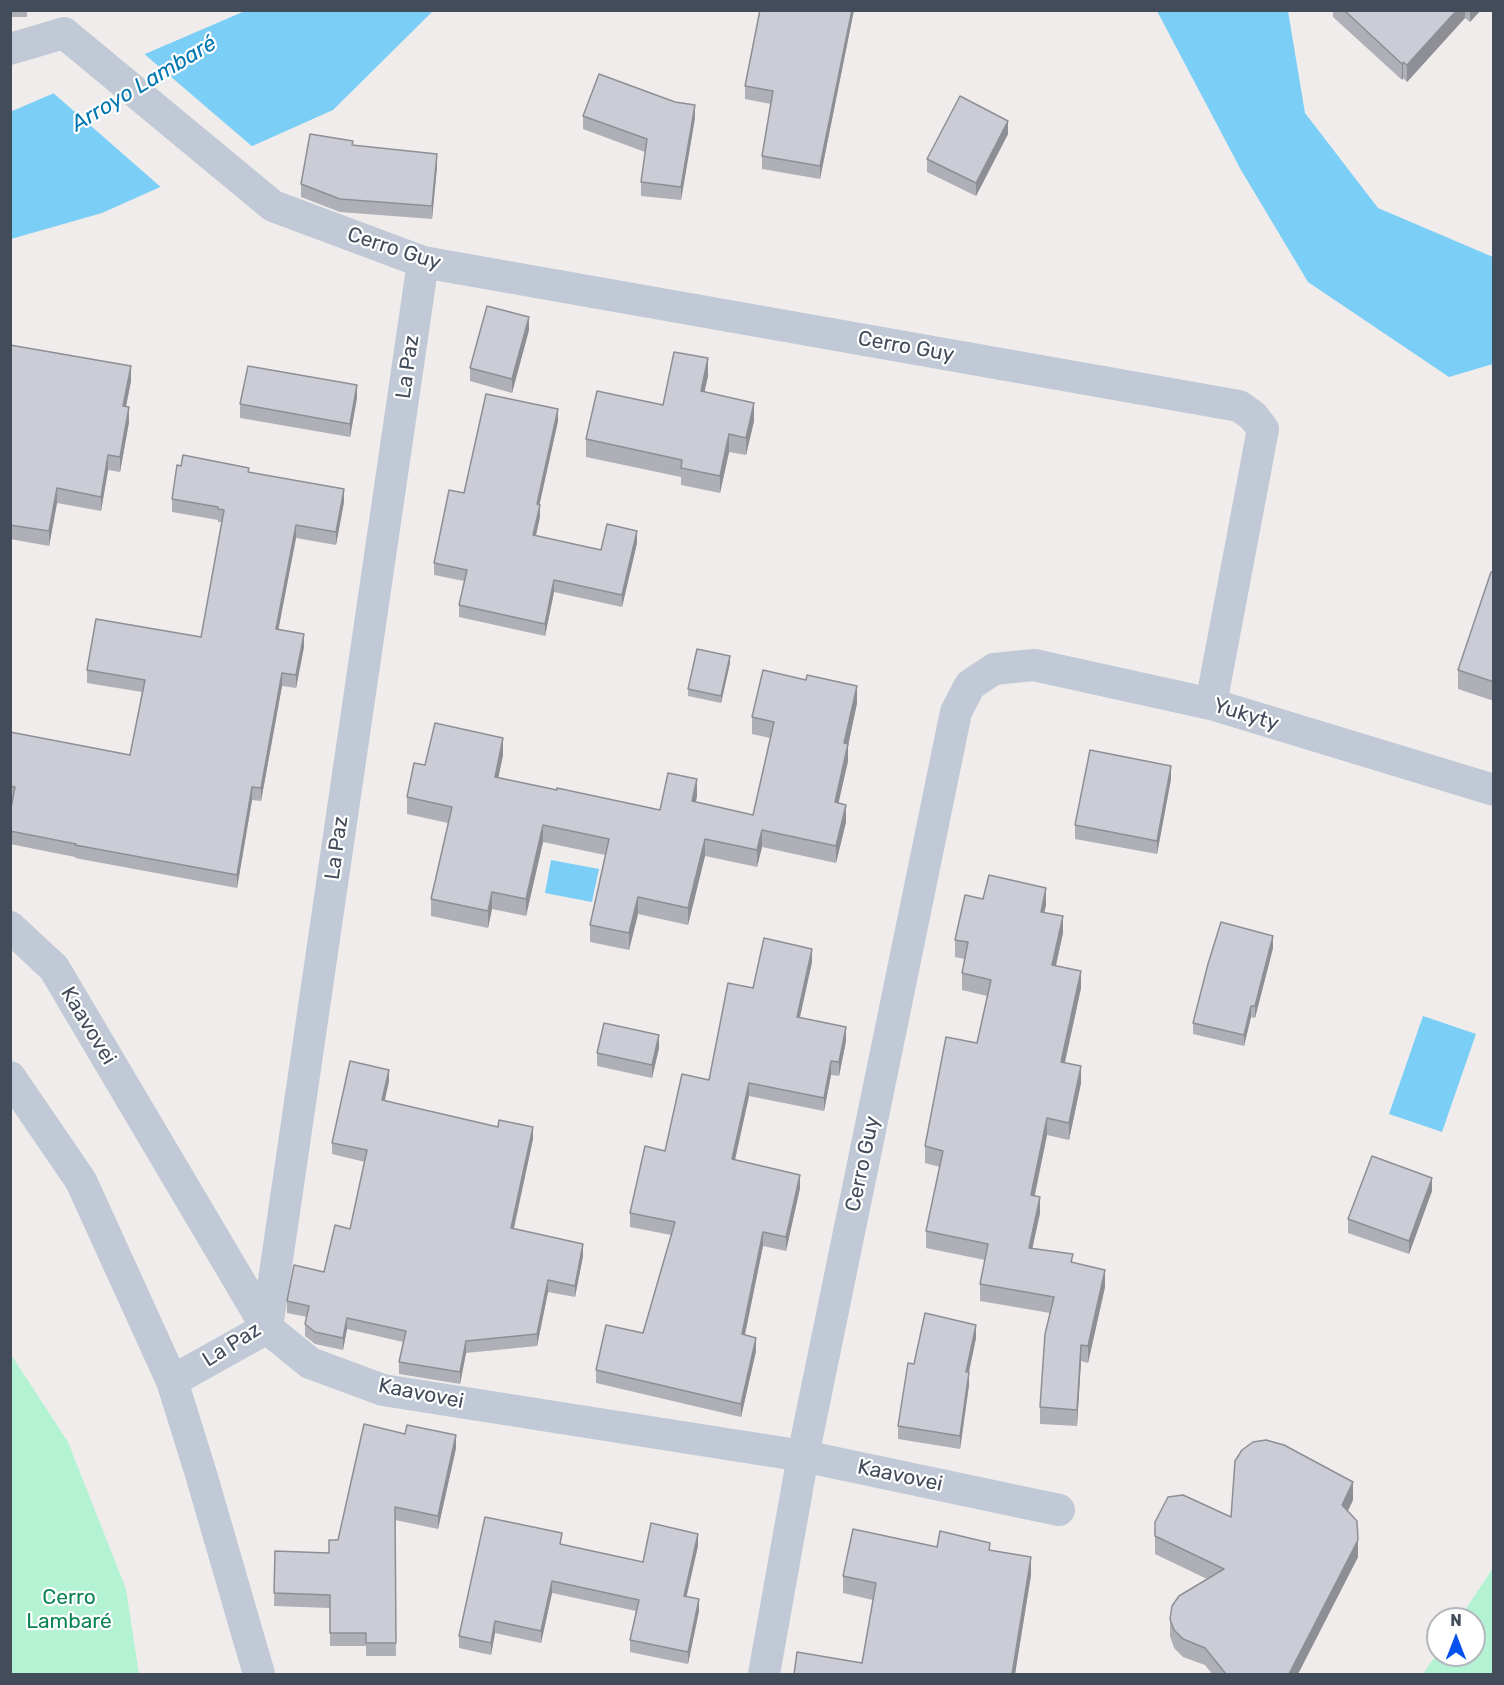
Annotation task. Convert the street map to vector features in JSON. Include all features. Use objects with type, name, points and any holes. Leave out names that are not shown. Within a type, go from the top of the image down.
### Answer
[{"type":"street","points":[[10,49],[69,30]]},
{"type":"street","name":"Cerro Guy","points":[[69,30],[273,207],[423,262],[1239,406],[1253,416],[1263,429],[1211,704]]},
{"type":"street","name":"La Paz","points":[[172,1381],[267,1328],[423,262]]},
{"type":"street","name":"Yukyty","points":[[994,669],[1034,665],[1211,704],[1494,790]]},
{"type":"street","name":"Cerro Guy","points":[[764,1674],[803,1456],[956,711],[970,685],[994,669]]},
{"type":"street","name":"Kaavovei","points":[[10,927],[54,968],[267,1328],[310,1363],[383,1390],[803,1456],[1059,1510]]},
{"type":"street","points":[[10,1077],[81,1181],[172,1381],[259,1674]]},
{"type":"green space","name":"Cerro Lambaré","points":[[10,1353],[68,1442],[126,1589],[139,1674],[11,1674]]},
{"type":"green space","points":[[1493,1568],[1493,1674],[1423,1674],[1428,1667],[1486,1667],[1486,1607],[1467,1607]]},
{"type":"water","name":"Arroyo Lambaré","points":[[245,11],[433,11],[333,110],[102,213],[11,239],[10,112]]},
{"type":"water","points":[[1157,11],[1288,11],[1305,113],[1378,208],[1493,257],[1493,364],[1449,377],[1308,282],[1241,170]]},
{"type":"water","points":[[551,860],[599,869],[592,902],[545,893]]},
{"type":"water","points":[[1423,1016],[1476,1034],[1442,1132],[1389,1114]]},
{"type":"pier","points":[[142,52],[254,148],[163,189],[51,91]]},
{"type":"building","points":[[760,10],[852,10],[820,166],[762,156],[773,91],[745,86]]},
{"type":"building","points":[[1344,10],[1457,10],[1407,65],[1403,62],[1402,64]]},
{"type":"building","points":[[599,74],[675,102],[695,105],[681,187],[641,182],[647,139],[583,116]]},
{"type":"building","points":[[960,96],[1008,121],[976,183],[927,159]]},
{"type":"building","points":[[310,134],[353,141],[352,145],[437,154],[432,206],[340,199],[301,184]]},
{"type":"building","points":[[487,306],[529,317],[512,379],[470,368]]},
{"type":"building","points":[[10,345],[131,366],[123,406],[129,407],[120,457],[108,455],[101,497],[57,488],[49,531],[10,525]]},
{"type":"building","points":[[674,352],[708,358],[701,391],[754,403],[746,438],[729,434],[720,476],[681,468],[682,460],[586,439],[597,391],[663,405]]},
{"type":"building","points":[[248,366],[357,385],[350,424],[240,404]]},
{"type":"building","points":[[486,394],[558,409],[537,504],[540,505],[533,535],[601,550],[607,524],[637,531],[622,595],[554,580],[545,624],[459,605],[467,570],[434,563],[449,490],[464,493]]},
{"type":"building","points":[[183,455],[249,468],[248,472],[344,489],[336,532],[296,525],[276,629],[304,634],[296,675],[282,673],[261,788],[252,787],[237,875],[10,831],[10,813],[15,787],[10,786],[10,732],[130,755],[145,680],[87,670],[96,619],[201,637],[224,510],[172,499],[177,465],[181,466]]},
{"type":"building","points":[[1491,572],[1494,573],[1494,682],[1458,670]]},
{"type":"building","points":[[697,649],[730,656],[721,696],[688,689]]},
{"type":"building","points":[[763,670],[806,680],[807,675],[857,686],[844,743],[848,744],[835,802],[846,805],[836,846],[762,830],[757,850],[705,839],[688,908],[638,897],[629,933],[590,925],[609,839],[543,825],[526,899],[492,892],[488,911],[431,899],[452,807],[407,797],[414,763],[425,765],[435,723],[503,738],[495,777],[660,810],[668,773],[697,779],[692,801],[753,815],[774,722],[752,717]]},
{"type":"building","points":[[1090,750],[1171,766],[1157,841],[1075,825]]},
{"type":"building","points":[[989,875],[1046,888],[1041,912],[1063,916],[1052,965],[1081,971],[1061,1062],[1081,1066],[1069,1123],[1047,1118],[1031,1195],[1040,1197],[1029,1248],[1073,1254],[1071,1262],[1105,1270],[1088,1346],[1081,1345],[1077,1410],[1040,1407],[1045,1334],[1054,1297],[980,1284],[988,1244],[926,1231],[943,1151],[925,1146],[946,1037],[977,1043],[991,980],[962,973],[968,942],[955,940],[965,895],[983,899]]},
{"type":"building","points":[[1221,922],[1273,936],[1255,1006],[1251,1006],[1244,1035],[1193,1023]]},
{"type":"building","points":[[764,938],[812,949],[797,1017],[846,1027],[839,1062],[831,1061],[824,1098],[749,1083],[732,1159],[800,1175],[786,1237],[763,1232],[742,1334],[756,1338],[741,1404],[596,1370],[606,1325],[643,1333],[675,1222],[630,1213],[645,1146],[665,1151],[682,1074],[709,1080],[728,983],[753,988]]},
{"type":"building","points":[[604,1023],[659,1035],[652,1065],[597,1053]]},
{"type":"building","points":[[350,1061],[389,1070],[382,1100],[498,1127],[499,1120],[533,1127],[511,1228],[583,1244],[575,1286],[548,1280],[537,1334],[466,1341],[460,1372],[399,1362],[406,1331],[347,1318],[343,1338],[315,1332],[305,1324],[309,1306],[287,1301],[294,1265],[324,1272],[335,1225],[350,1229],[367,1150],[332,1143]]},
{"type":"building","points":[[1372,1156],[1432,1178],[1409,1241],[1348,1219]]},
{"type":"building","points":[[925,1313],[976,1325],[966,1372],[969,1372],[960,1436],[898,1426],[908,1363],[914,1364]]},
{"type":"building","points":[[364,1424],[405,1434],[407,1425],[456,1435],[438,1516],[395,1507],[396,1643],[366,1643],[366,1633],[330,1633],[330,1595],[274,1593],[275,1551],[329,1553],[329,1540],[338,1540]]},
{"type":"building","points":[[1266,1440],[1284,1445],[1353,1482],[1342,1505],[1357,1521],[1358,1540],[1289,1674],[1226,1674],[1205,1648],[1183,1639],[1174,1630],[1170,1619],[1172,1606],[1179,1596],[1224,1569],[1155,1536],[1155,1522],[1168,1497],[1183,1495],[1231,1517],[1235,1461],[1242,1450],[1253,1442]]},
{"type":"building","points":[[485,1517],[562,1533],[560,1544],[643,1562],[651,1523],[698,1534],[684,1596],[699,1599],[688,1652],[630,1640],[639,1600],[552,1581],[541,1631],[495,1621],[491,1643],[459,1636]]},
{"type":"building","points":[[853,1529],[937,1547],[940,1531],[990,1543],[989,1550],[1031,1557],[1012,1674],[794,1674],[797,1652],[862,1663],[876,1583],[843,1576]]}]
